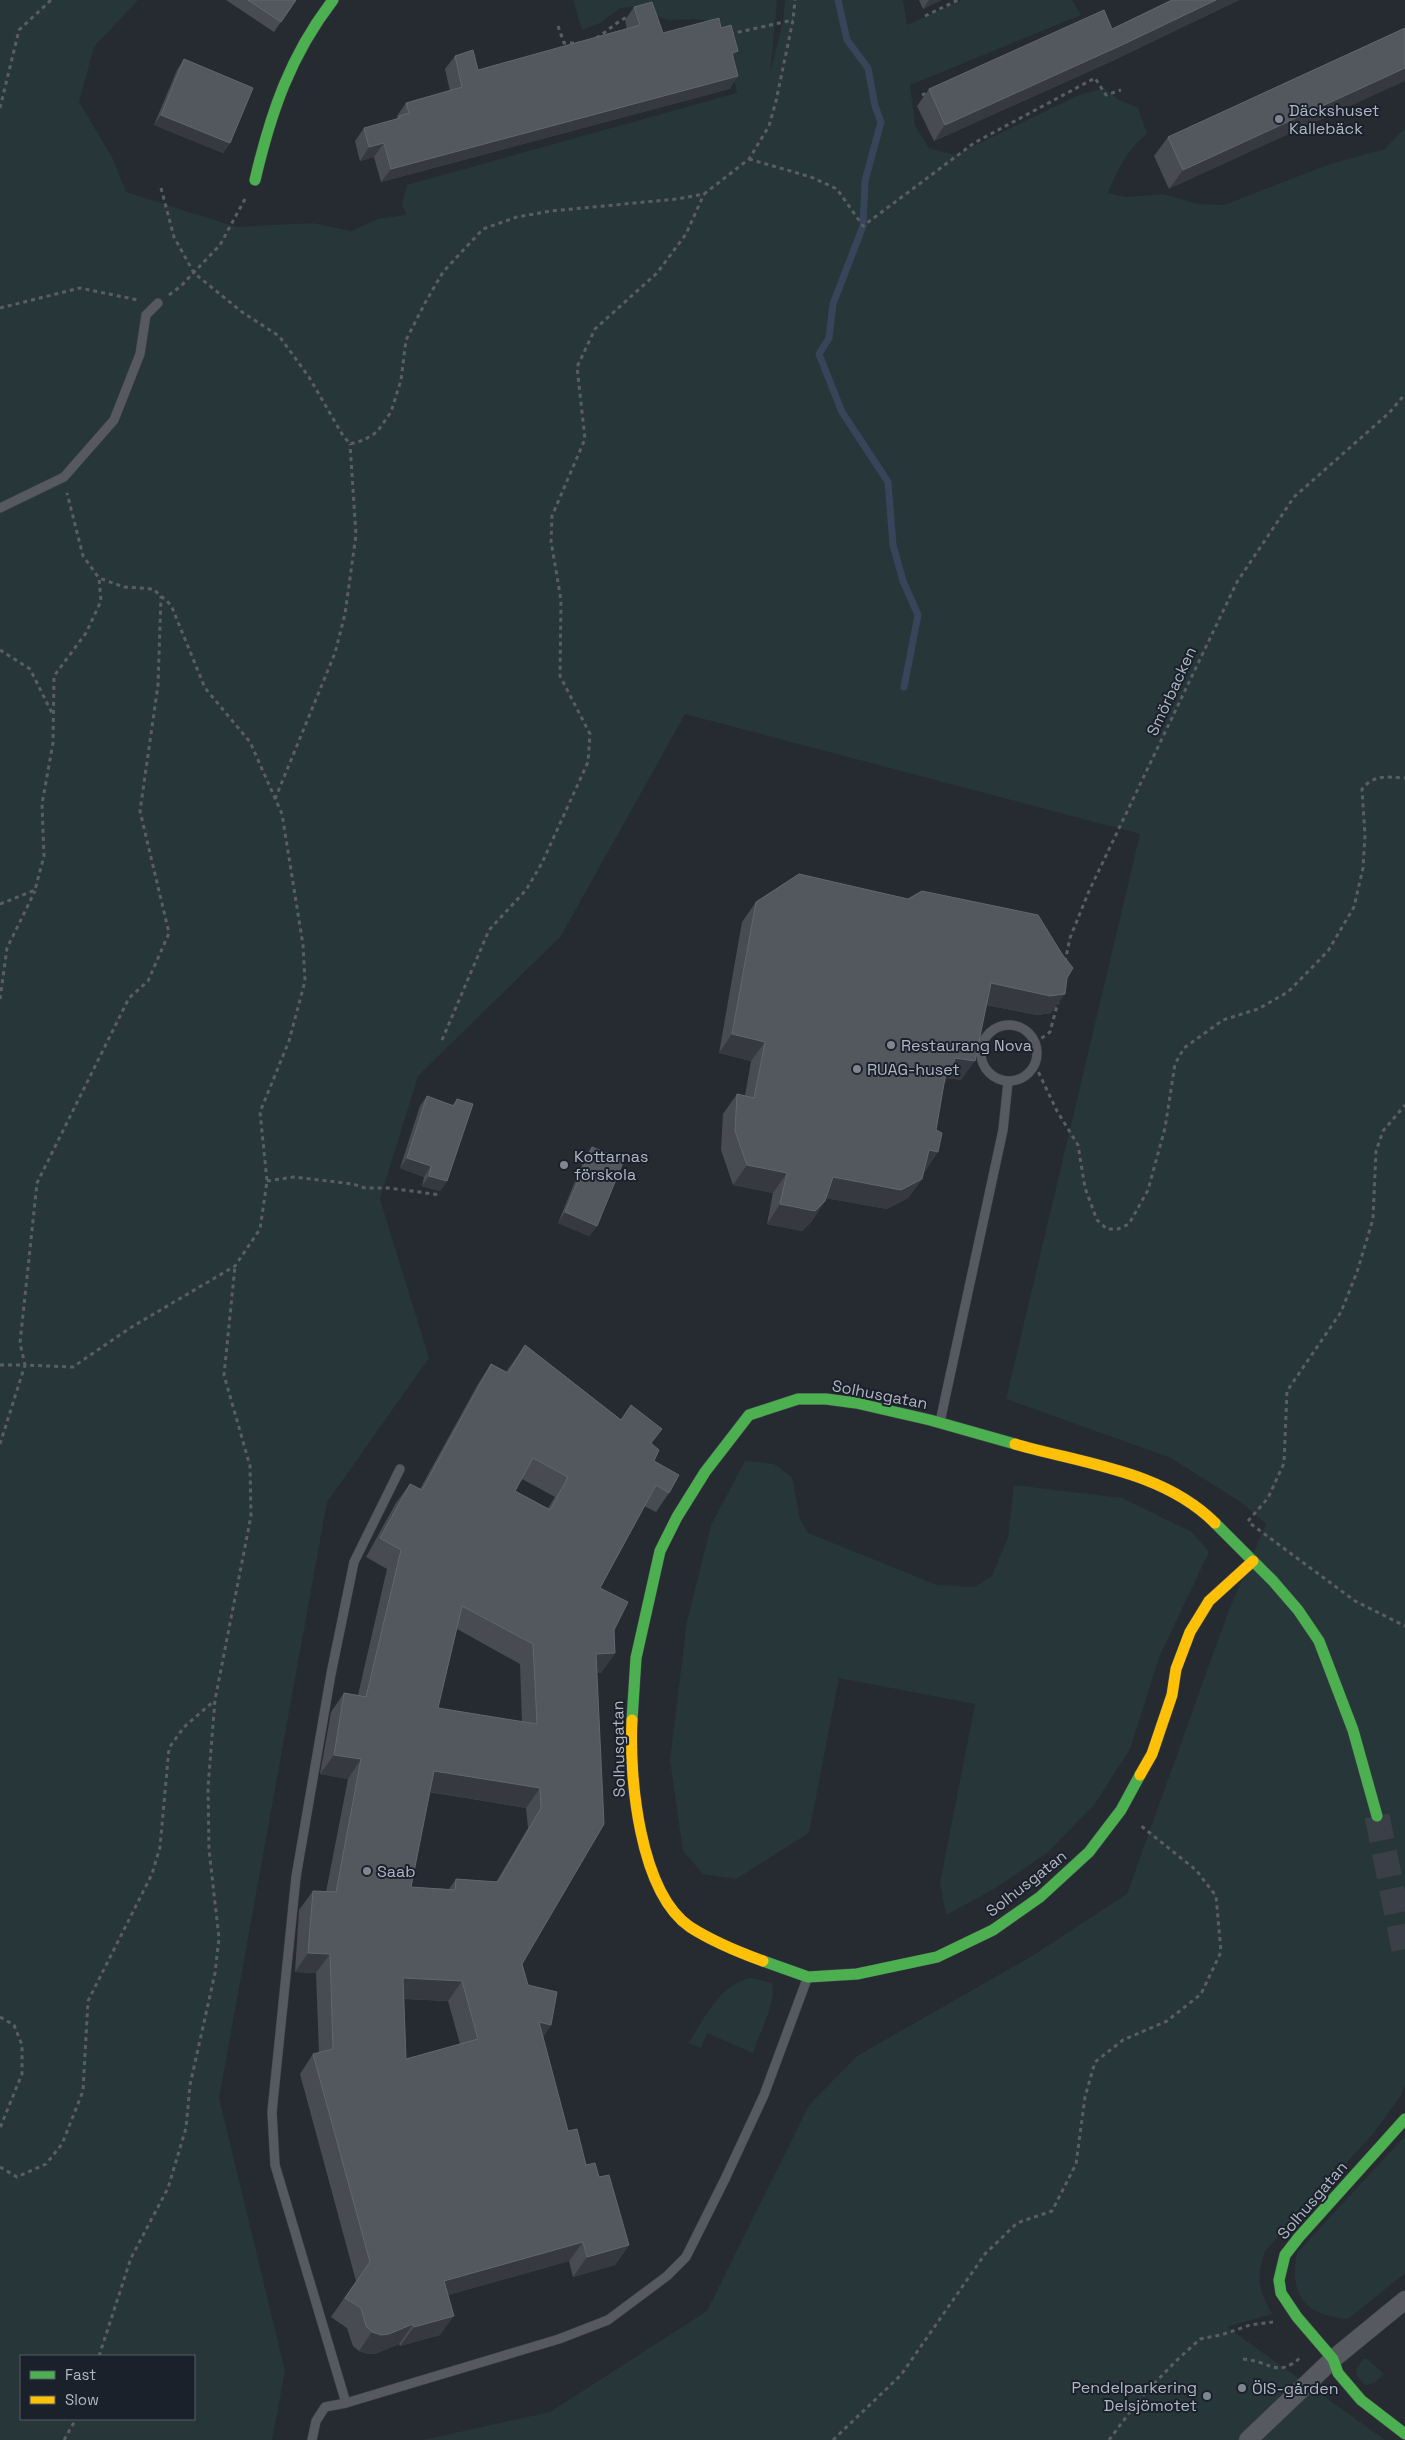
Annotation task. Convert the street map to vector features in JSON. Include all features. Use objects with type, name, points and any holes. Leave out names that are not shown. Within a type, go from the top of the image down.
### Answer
[{"type":"street","points":[[255,180],[271,115],[286,74],[305,39],[334,0]]},
{"type":"street","name":"Solhusgatan","points":[[1253,1561],[1209,1601],[1190,1632],[1176,1669],[1172,1696],[1152,1754],[1121,1810],[1089,1852],[1040,1897],[993,1930],[937,1957],[857,1974],[808,1977],[740,1953],[690,1926],[671,1906],[654,1876],[645,1848],[633,1791],[632,1724],[636,1658],[660,1551],[677,1517],[705,1472],[749,1415],[798,1399],[826,1399],[856,1403],[940,1423],[1049,1454],[1122,1471],[1159,1485],[1201,1509],[1253,1561],[1298,1610],[1319,1641],[1353,1730],[1377,1816]]},
{"type":"street","name":"Solhusgatan","points":[[1405,2119],[1285,2255],[1279,2280],[1281,2293],[1297,2317],[1333,2359],[1338,2373],[1361,2400],[1405,2434]]},
{"type":"street","points":[[1248,2440],[1333,2359],[1405,2300]]},
{"type":"lane","points":[[0,508],[64,478],[114,420],[140,354],[146,316],[158,303]]},
{"type":"lane","points":[[1009,1025],[1020,1027],[1029,1034],[1035,1043],[1037,1054],[1035,1065],[1028,1074],[1019,1080],[1008,1082],[997,1080],[988,1073],[982,1064],[980,1053],[982,1042],[994,1030],[1009,1025]]},
{"type":"lane","name":"Solhusgatan","points":[[940,1423],[1002,1130],[1008,1082]]},
{"type":"lane","points":[[346,2403],[275,2165],[272,2112],[296,1877],[331,1674],[354,1562],[400,1469]]},
{"type":"lane","points":[[312,2440],[316,2421],[325,2407],[346,2403],[559,2339],[608,2320],[667,2276],[686,2256],[725,2179],[764,2095],[808,1977]]},
{"type":"path","points":[[0,108],[6,75],[19,30],[51,0]]},
{"type":"path","points":[[350,444],[364,440],[377,432],[391,412],[400,380],[406,340],[443,272],[483,229],[517,217],[550,211],[677,199],[704,194],[749,159],[769,126],[793,20],[794,0]]},
{"type":"path","points":[[925,16],[958,0]]},
{"type":"path","points":[[595,39],[610,30],[620,20],[636,15]]},
{"type":"path","points":[[725,35],[793,20]]},
{"type":"path","points":[[558,26],[564,43],[587,43]]},
{"type":"path","points":[[0,75],[6,75]]},
{"type":"path","points":[[749,159],[811,177],[837,189],[863,226],[974,143],[1095,78],[1106,95],[1121,90]]},
{"type":"path","points":[[922,95],[931,91]]},
{"type":"path","points":[[0,308],[80,288],[158,303],[181,286],[220,245],[255,180]]},
{"type":"path","points":[[161,188],[174,237],[194,273],[242,312],[279,336],[309,377],[342,434],[350,444],[356,535],[345,614],[335,652],[275,799]]},
{"type":"path","points":[[442,1040],[489,930],[526,890],[542,863],[588,762],[590,734],[560,676],[561,600],[551,541],[552,516],[585,439],[577,367],[595,329],[657,273],[669,258],[686,234],[704,194]]},
{"type":"path","name":"Smörbacken","points":[[1064,965],[1070,938],[1089,890],[1237,582],[1294,497],[1389,412],[1405,394]]},
{"type":"path","points":[[0,999],[7,948],[35,890],[44,856],[42,804],[53,743],[54,676],[86,633],[101,601],[99,578],[83,556],[75,531],[64,478]]},
{"type":"path","points":[[0,1365],[73,1367],[130,1328],[235,1266],[260,1229],[267,1181],[260,1112],[289,1040],[305,981],[303,945],[282,814],[250,742],[205,688],[172,606],[153,589],[124,587],[99,578]]},
{"type":"path","points":[[0,1444],[25,1365],[20,1343],[37,1183],[129,998],[148,981],[169,933],[140,812],[158,685],[161,596]]},
{"type":"path","points":[[0,650],[30,669],[54,716]]},
{"type":"path","points":[[1035,1065],[1057,1111],[1078,1145],[1085,1188],[1096,1220],[1107,1229],[1118,1229],[1129,1224],[1148,1190],[1165,1128],[1175,1064],[1184,1048],[1223,1020],[1258,1009],[1288,992],[1328,950],[1354,907],[1363,868],[1362,788],[1369,780],[1381,777],[1405,778]]},
{"type":"path","points":[[0,904],[35,890]]},
{"type":"path","points":[[1035,1043],[1050,1032],[1060,992]]},
{"type":"path","points":[[1248,1521],[1268,1498],[1284,1463],[1287,1392],[1341,1312],[1373,1219],[1376,1151],[1383,1131],[1405,1105]]},
{"type":"path","points":[[267,1181],[294,1177],[365,1188],[389,1188],[441,1195]]},
{"type":"path","points":[[99,2355],[131,2258],[168,2188],[186,2128],[190,2085],[215,1973],[219,1938],[209,1850],[208,1787],[214,1700],[251,1516],[250,1466],[224,1375],[235,1266]]},
{"type":"path","points":[[0,2167],[17,2177],[46,2164],[62,2144],[83,2091],[88,2001],[152,1874],[160,1847],[169,1748],[184,1727],[214,1700]]},
{"type":"path","points":[[833,2440],[901,2375],[985,2254],[1017,2222],[1052,2211],[1076,2164],[1085,2097],[1095,2062],[1123,2040],[1167,2021],[1201,1994],[1221,1952],[1216,1896],[1196,1870],[1121,1810]]},
{"type":"path","points":[[0,2017],[14,2025],[22,2045],[22,2074],[0,2128]]},
{"type":"path","points":[[1109,2440],[1142,2396],[1200,2339],[1221,2335],[1250,2325],[1277,2322]]},
{"type":"path","points":[[1243,2359],[1254,2360],[1282,2369],[1291,2367],[1306,2352]]},
{"type":"path","points":[[64,2440],[75,2420]]},
{"type":"shaded area","points":[[0,0],[138,0],[94,47],[79,102],[113,159],[126,192],[236,227],[312,223],[351,231],[378,219],[406,215],[402,203],[407,185],[737,93],[724,35],[710,21],[693,19],[669,20],[656,16],[639,6],[620,8],[600,23],[582,30],[573,0],[777,0],[770,74],[783,21],[785,0],[903,0],[907,25],[962,0],[1072,0],[1081,15],[910,85],[915,126],[929,148],[955,155],[1079,95],[1104,88],[1119,100],[1138,108],[1147,134],[1133,147],[1123,161],[1108,193],[1125,197],[1163,194],[1198,204],[1224,205],[1330,164],[1385,149],[1405,128],[1405,2084],[1401,2095],[1372,2135],[1265,2251],[1260,2269],[1260,2283],[1261,2290],[1272,2314],[1227,2327],[1385,2440],[423,2440],[550,2412],[707,2311],[809,2105],[857,2056],[1032,1956],[1127,1894],[1227,1615],[1266,1524],[1242,1503],[1171,1458],[1006,1399],[1140,834],[685,714],[561,936],[418,1076],[380,1199],[429,1358],[327,1502],[219,2098],[285,2371],[272,2440],[0,2440]]},
{"type":"shaded area","points":[[745,1461],[774,1464],[792,1477],[800,1519],[808,1533],[937,1585],[975,1587],[992,1576],[1008,1537],[1014,1485],[1122,1498],[1192,1532],[1209,1552],[1160,1655],[1130,1749],[1094,1805],[1047,1853],[994,1889],[946,1915],[940,1883],[975,1704],[839,1678],[809,1833],[736,1879],[703,1874],[683,1851],[670,1760],[687,1621],[711,1525]]},
{"type":"shaded area","points":[[751,1978],[772,1983],[773,1990],[767,2018],[753,2053],[707,2033],[701,2048],[688,2043],[721,1995],[730,1987]]},
{"type":"shaded area","points":[[1405,2136],[1405,2273],[1348,2319],[1320,2313],[1303,2300],[1298,2291],[1295,2280],[1297,2253]]},
{"type":"shaded area","points":[[1363,2359],[1367,2359],[1384,2374],[1374,2383],[1365,2385],[1357,2376],[1356,2370]]},
{"type":"building","points":[[248,0],[296,0],[281,22]]},
{"type":"building","points":[[1172,0],[1216,0],[945,125],[929,89],[1104,10],[1112,29]]},
{"type":"building","points":[[652,2],[663,33],[719,18],[721,28],[731,25],[738,51],[732,53],[738,76],[391,169],[384,143],[369,147],[364,128],[400,118],[399,116],[409,113],[406,103],[462,87],[455,56],[473,50],[478,70],[640,25],[634,7]]},
{"type":"building","name":"Däckshuset Kallebäck","points":[[1405,28],[1405,68],[1183,170],[1168,137]]},
{"type":"building","points":[[184,59],[253,88],[230,143],[161,115]]},
{"type":"building","name":"RUAG-huset","points":[[799,874],[908,899],[922,891],[1038,915],[1073,968],[1067,978],[1065,994],[1050,996],[991,983],[975,1061],[955,1058],[951,1073],[946,1072],[936,1130],[942,1133],[938,1152],[929,1150],[922,1179],[901,1190],[833,1177],[825,1201],[815,1211],[780,1204],[787,1173],[747,1165],[735,1131],[737,1094],[754,1098],[765,1042],[732,1034],[756,902]]},
{"type":"building","points":[[427,1096],[454,1106],[457,1099],[473,1104],[447,1181],[429,1176],[431,1166],[407,1158]]},
{"type":"building","points":[[592,1147],[624,1160],[597,1226],[565,1212]]},
{"type":"building","name":"Saab","points":[[525,1345],[621,1420],[631,1405],[662,1429],[651,1443],[659,1450],[654,1461],[679,1475],[669,1493],[656,1485],[600,1588],[628,1602],[614,1630],[615,1653],[596,1654],[604,1824],[522,1964],[528,1985],[557,1992],[551,2025],[539,2022],[568,2131],[577,2129],[586,2165],[595,2163],[599,2177],[609,2175],[629,2245],[587,2257],[583,2242],[444,2281],[454,2316],[414,2327],[413,2324],[389,2334],[381,2335],[372,2332],[366,2326],[361,2308],[345,2298],[370,2262],[313,2054],[333,2049],[330,1954],[308,1953],[313,1891],[336,1892],[361,1759],[334,1755],[344,1693],[366,1697],[401,1550],[380,1538],[410,1484],[422,1490],[491,1364],[508,1373]],"holes":[[[533,1458],[568,1477],[550,1510],[515,1491]],[[462,1606],[533,1644],[537,1724],[438,1708]],[[434,1771],[540,1788],[541,1808],[498,1882],[456,1879],[455,1890],[411,1887]],[[403,1978],[462,1981],[478,2039],[406,2059]]]},
{"type":"waterway","points":[[838,0],[847,40],[868,68],[875,106],[881,122],[865,181],[863,226],[833,304],[829,338],[819,354],[842,412],[888,482],[893,545],[903,581],[918,615],[904,687]]},
{"type":"tunnel","points":[[1377,1816],[1405,1954]]},
{"type":"traffic: fast","points":[[255,180],[275,108],[284,85],[305,42],[333,0]]},
{"type":"traffic: fast","points":[[632,1720],[636,1658],[660,1551],[677,1517],[705,1472],[749,1415],[798,1399],[826,1399],[856,1403],[930,1420],[1015,1444]]},
{"type":"traffic: fast","points":[[1215,1523],[1273,1581],[1298,1610],[1319,1641],[1353,1730],[1377,1816]]},
{"type":"traffic: fast","points":[[763,1961],[808,1977],[857,1974],[937,1957],[993,1930],[1040,1897],[1089,1852],[1121,1810],[1140,1775]]},
{"type":"traffic: fast","points":[[1405,2119],[1299,2237],[1285,2255],[1279,2280],[1281,2293],[1297,2317],[1333,2359],[1338,2373],[1361,2400],[1405,2434]]},
{"type":"traffic: slow","points":[[1015,1444],[1095,1464],[1147,1480],[1194,1505],[1215,1523]]},
{"type":"traffic: slow","points":[[1140,1775],[1152,1754],[1172,1695],[1176,1669],[1190,1632],[1209,1601],[1253,1561]]},
{"type":"traffic: slow","points":[[632,1720],[633,1771],[636,1801],[648,1861],[659,1888],[673,1910],[690,1927],[725,1946],[763,1961]]},
{"type":"place","name":"Däckshuset Kallebäck","points":[[1279,119]]},
{"type":"place","name":"Restaurang Nova","points":[[891,1045]]},
{"type":"place","name":"RUAG-huset","points":[[857,1069]]},
{"type":"place","name":"Kottarnas förskola","points":[[564,1165]]},
{"type":"place","name":"Saab","points":[[367,1871]]},
{"type":"place","name":"ÖIS-gården","points":[[1242,2388]]},
{"type":"place","name":"Pendelparkering Delsjömotet","points":[[1207,2396]]}]
